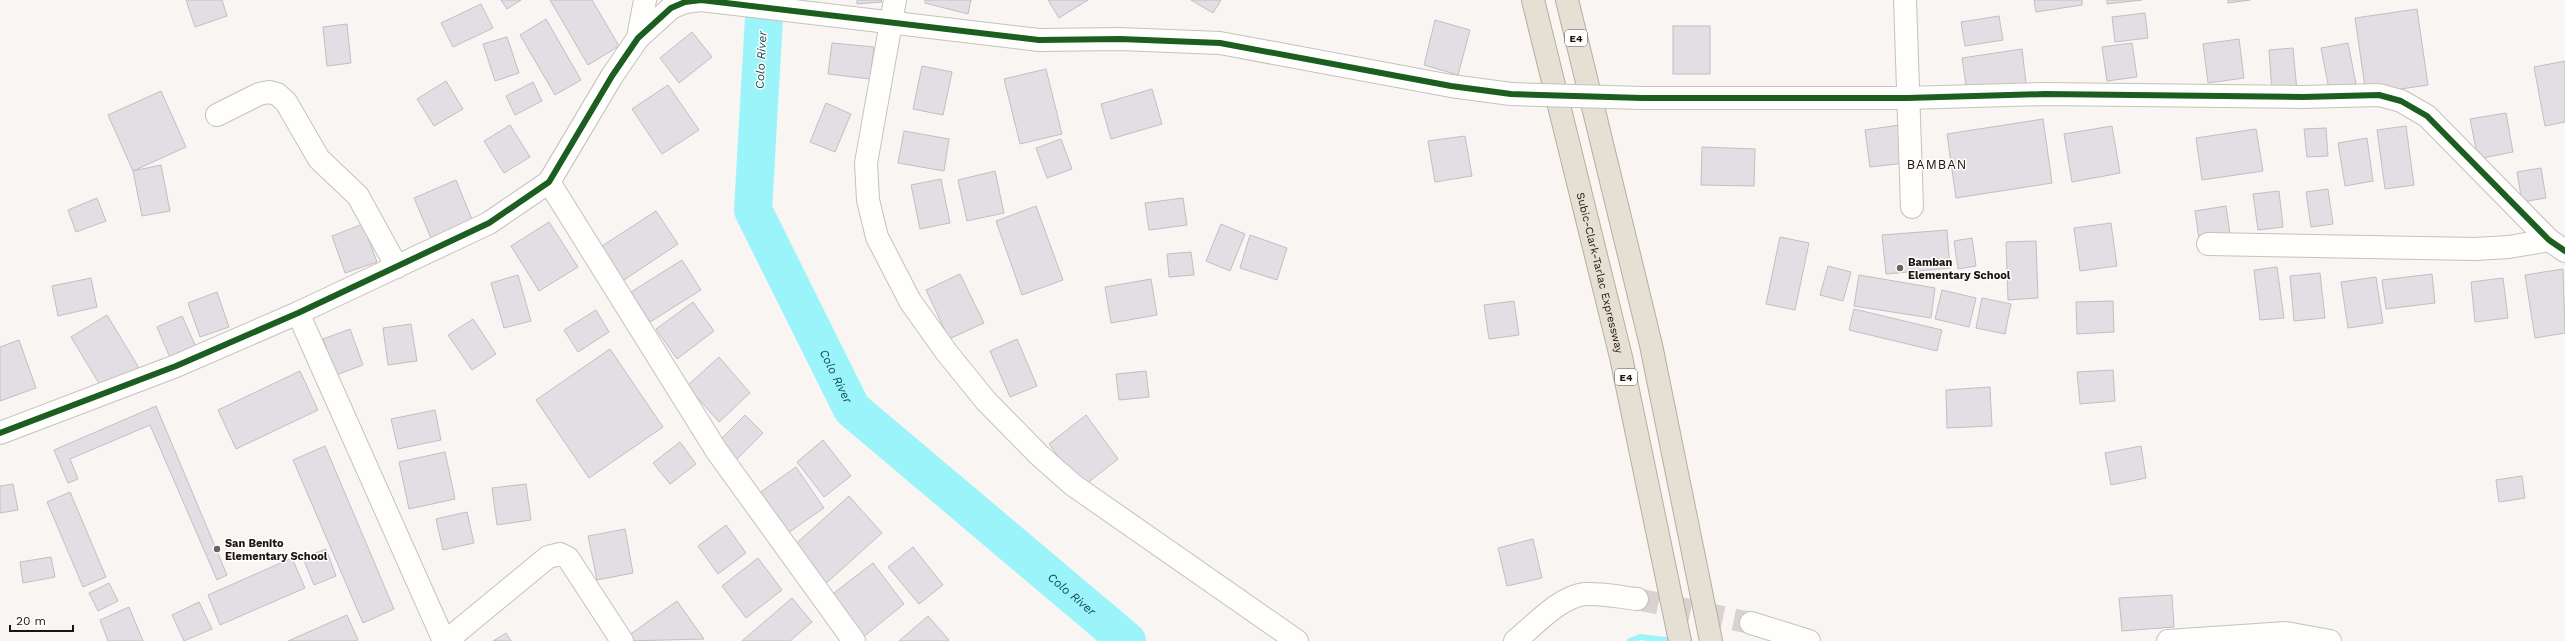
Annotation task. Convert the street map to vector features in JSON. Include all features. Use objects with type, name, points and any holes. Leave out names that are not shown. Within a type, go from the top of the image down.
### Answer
[{"type":"highway","name":"Subic-Clark-Tarlac Expressway","points":[[1533,0],[1621,357],[1680,641]]},
{"type":"highway","name":"E4","points":[[1567,0],[1651,345],[1711,641]]},
{"type":"street","points":[[638,38],[645,0]]},
{"type":"street","points":[[0,433],[176,366],[298,313],[489,223],[549,182],[612,76],[638,38],[671,8],[685,2],[701,0],[1039,40],[1120,39],[1220,43],[1451,86],[1511,94],[1642,98],[1907,98],[2045,94],[2303,97],[2379,95],[2401,101],[2427,116],[2557,245]]},
{"type":"street","points":[[895,0],[866,163],[868,200],[877,237],[910,302],[986,401],[1039,455],[1073,484],[1297,641]]},
{"type":"street","points":[[1905,0],[1907,98],[1912,207]]},
{"type":"street","points":[[217,115],[259,94],[269,92],[277,94],[286,102],[319,159],[358,196],[397,267]]},
{"type":"street","points":[[549,182],[716,450],[854,641]]},
{"type":"street","points":[[2208,244],[2475,249],[2509,246],[2557,245]]},
{"type":"street","points":[[298,313],[445,641],[548,557],[560,554],[568,558],[622,641]]},
{"type":"street","points":[[1515,641],[1566,600],[1584,594],[1602,594],[1637,599]]},
{"type":"street","points":[[1751,623],[1809,641]]},
{"type":"street","points":[[2168,641],[2286,633],[2330,641]]},
{"type":"building","points":[[186,0],[222,0],[227,16],[195,27]]},
{"type":"building","points":[[501,0],[521,0],[507,9]]},
{"type":"building","points":[[550,0],[592,0],[619,46],[588,65]]},
{"type":"building","points":[[857,0],[881,0],[882,2],[857,4]]},
{"type":"building","points":[[925,0],[971,0],[968,14],[925,3]]},
{"type":"building","points":[[1048,0],[1088,0],[1059,18]]},
{"type":"building","points":[[1191,0],[1221,0],[1213,13]]},
{"type":"building","points":[[2034,0],[2082,0],[2082,5],[2036,12]]},
{"type":"building","points":[[2107,0],[2142,0],[2107,4]]},
{"type":"building","points":[[2228,0],[2250,0],[2228,3]]},
{"type":"building","points":[[481,4],[493,28],[453,47],[441,23]]},
{"type":"building","points":[[2417,9],[2428,85],[2366,94],[2355,18]]},
{"type":"building","points":[[2145,13],[2148,38],[2115,42],[2112,17]]},
{"type":"building","points":[[1999,16],[2003,40],[1965,46],[1961,22]]},
{"type":"building","points":[[546,19],[581,80],[555,95],[520,35]]},
{"type":"building","points":[[1435,20],[1470,30],[1458,75],[1424,65]]},
{"type":"building","points":[[347,24],[351,63],[327,66],[323,27]]},
{"type":"building","points":[[1673,26],[1710,26],[1710,74],[1673,74]]},
{"type":"building","points":[[692,32],[712,57],[679,83],[660,58]]},
{"type":"building","points":[[507,37],[519,73],[495,81],[483,44]]},
{"type":"building","points":[[2239,39],[2244,78],[2208,83],[2203,44]]},
{"type":"building","points":[[832,43],[874,47],[870,79],[828,74]]},
{"type":"building","points":[[2132,43],[2137,77],[2107,81],[2102,47]]},
{"type":"building","points":[[2348,43],[2356,84],[2329,89],[2321,48]]},
{"type":"building","points":[[2293,48],[2297,91],[2272,93],[2269,50]]},
{"type":"building","points":[[2022,49],[2026,83],[1967,92],[1962,58]]},
{"type":"building","points":[[2565,61],[2565,122],[2545,126],[2534,67]]},
{"type":"building","points":[[922,66],[952,72],[943,115],[913,109]]},
{"type":"building","points":[[1046,69],[1062,134],[1020,144],[1004,79]]},
{"type":"building","points":[[446,81],[463,109],[434,126],[417,99]]},
{"type":"building","points":[[533,82],[542,101],[515,115],[506,96]]},
{"type":"building","points":[[668,85],[699,130],[662,154],[632,109]]},
{"type":"building","points":[[1152,89],[1162,124],[1111,139],[1101,104]]},
{"type":"building","points":[[161,91],[186,147],[133,171],[108,115]]},
{"type":"building","points":[[826,103],[851,114],[835,152],[810,142]]},
{"type":"building","points":[[2506,113],[2513,152],[2478,159],[2470,119]]},
{"type":"building","points":[[2043,119],[2052,183],[1956,198],[1947,134]]},
{"type":"building","points":[[510,125],[530,157],[504,173],[484,141]]},
{"type":"building","points":[[1900,125],[1905,163],[1870,167],[1865,130]]},
{"type":"building","points":[[2112,126],[2120,173],[2072,182],[2064,134]]},
{"type":"building","points":[[2406,126],[2414,185],[2385,189],[2377,130]]},
{"type":"building","points":[[2326,128],[2328,156],[2307,157],[2304,129]]},
{"type":"building","points":[[2256,129],[2263,171],[2202,180],[2196,138]]},
{"type":"building","points":[[904,131],[949,139],[944,171],[898,163]]},
{"type":"building","points":[[1465,136],[1472,176],[1435,182],[1428,141]]},
{"type":"building","points":[[2367,138],[2373,181],[2345,186],[2338,143]]},
{"type":"building","points":[[1061,139],[1072,169],[1047,178],[1036,148]]},
{"type":"building","points":[[1702,147],[1755,149],[1754,186],[1701,185]]},
{"type":"building","points":[[161,165],[170,211],[142,216],[133,171]]},
{"type":"building","points":[[2541,168],[2546,198],[2522,202],[2517,172]]},
{"type":"building","points":[[995,171],[1004,213],[967,221],[958,180]]},
{"type":"building","points":[[941,179],[950,223],[920,229],[911,185]]},
{"type":"building","points":[[456,180],[475,227],[434,245],[414,198]]},
{"type":"building","points":[[2328,189],[2333,224],[2311,227],[2306,192]]},
{"type":"building","points":[[2279,191],[2283,227],[2258,230],[2253,194]]},
{"type":"building","points":[[97,198],[106,221],[76,232],[68,210]]},
{"type":"building","points":[[1183,198],[1187,225],[1149,230],[1145,203]]},
{"type":"building","points":[[1036,206],[1063,280],[1022,295],[996,221]]},
{"type":"building","points":[[2226,206],[2230,234],[2199,239],[2195,211]]},
{"type":"building","points":[[656,211],[678,244],[621,282],[599,248]]},
{"type":"building","points":[[549,222],[578,267],[539,291],[511,246]]},
{"type":"building","points":[[2111,223],[2117,266],[2080,271],[2074,228]]},
{"type":"building","points":[[363,224],[377,262],[345,273],[332,236]]},
{"type":"building","points":[[1221,224],[1245,234],[1230,271],[1206,261]]},
{"type":"building","points":[[1947,230],[1950,268],[1886,274],[1882,235]]},
{"type":"building","points":[[1250,235],[1287,248],[1277,280],[1240,268]]},
{"type":"building","points":[[1780,237],[1809,243],[1795,310],[1766,304]]},
{"type":"building","points":[[1972,238],[1976,266],[1958,269],[1954,241]]},
{"type":"building","points":[[2036,241],[2038,298],[2008,300],[2006,242]]},
{"type":"building","points":[[1191,252],[1194,275],[1169,277],[1167,254]]},
{"type":"building","points":[[682,260],[701,290],[650,322],[631,292]]},
{"type":"building","points":[[1828,266],[1851,272],[1843,301],[1820,295]]},
{"type":"building","points":[[2277,267],[2284,318],[2260,320],[2254,270]]},
{"type":"building","points":[[2563,269],[2565,333],[2535,338],[2525,275]]},
{"type":"building","points":[[2320,273],[2325,318],[2294,321],[2290,276]]},
{"type":"building","points":[[960,274],[984,323],[949,339],[926,290]]},
{"type":"building","points":[[2432,274],[2435,303],[2386,309],[2382,280]]},
{"type":"building","points":[[518,275],[531,321],[504,328],[491,283]]},
{"type":"building","points":[[1859,275],[1935,288],[1931,318],[1854,306]]},
{"type":"building","points":[[2376,277],[2383,323],[2348,328],[2341,282]]},
{"type":"building","points":[[91,278],[97,307],[58,316],[52,286]]},
{"type":"building","points":[[2503,278],[2508,318],[2475,322],[2471,282]]},
{"type":"building","points":[[1151,279],[1157,315],[1111,323],[1105,287]]},
{"type":"building","points":[[1942,290],[1976,298],[1969,327],[1935,319]]},
{"type":"building","points":[[217,292],[229,327],[200,337],[188,303]]},
{"type":"building","points":[[1982,298],[2011,304],[2005,334],[1976,328]]},
{"type":"building","points":[[1514,301],[1519,335],[1489,339],[1484,305]]},
{"type":"building","points":[[2113,301],[2114,332],[2077,334],[2076,302]]},
{"type":"building","points":[[693,302],[714,331],[677,359],[656,329]]},
{"type":"building","points":[[1854,309],[1942,330],[1937,351],[1849,330]]},
{"type":"building","points":[[596,310],[609,332],[578,352],[564,330]]},
{"type":"building","points":[[107,315],[139,368],[103,390],[71,337]]},
{"type":"building","points":[[182,316],[197,349],[171,360],[157,327]]},
{"type":"building","points":[[473,319],[496,354],[472,370],[448,335]]},
{"type":"building","points":[[411,324],[417,361],[388,365],[383,328]]},
{"type":"building","points":[[350,329],[363,365],[336,375],[323,339]]},
{"type":"building","points":[[1017,339],[1037,386],[1010,397],[990,351]]},
{"type":"building","points":[[19,340],[36,388],[0,401],[0,347]]},
{"type":"building","points":[[610,349],[663,427],[589,478],[536,400]]},
{"type":"building","points":[[719,357],[750,393],[719,422],[687,386]]},
{"type":"building","points":[[2113,370],[2115,401],[2080,404],[2077,372]]},
{"type":"building","points":[[300,371],[318,410],[236,449],[218,410]]},
{"type":"building","points":[[1146,371],[1149,397],[1119,400],[1116,374]]},
{"type":"building","points":[[1990,387],[1992,426],[1947,428],[1946,390]]},
{"type":"building","points":[[156,406],[227,575],[217,580],[150,425],[70,459],[78,479],[68,483],[54,450]]},
{"type":"building","points":[[435,410],[441,440],[398,449],[391,419]]},
{"type":"building","points":[[745,415],[763,433],[732,464],[714,446]]},
{"type":"building","points":[[1086,415],[1118,459],[1081,488],[1049,444]]},
{"type":"building","points":[[823,440],[851,476],[824,497],[797,462]]},
{"type":"building","points":[[680,442],[696,464],[670,484],[653,463]]},
{"type":"building","points":[[325,446],[394,609],[363,623],[293,460]]},
{"type":"building","points":[[2141,446],[2146,478],[2111,485],[2105,453]]},
{"type":"building","points":[[445,452],[455,499],[409,509],[399,462]]},
{"type":"building","points":[[796,467],[824,508],[782,537],[755,496]]},
{"type":"building","points":[[2522,476],[2525,498],[2499,502],[2496,480]]},
{"type":"building","points":[[13,484],[18,510],[0,513],[0,486]]},
{"type":"building","points":[[526,484],[531,520],[497,525],[492,488]]},
{"type":"building","points":[[70,492],[106,577],[83,587],[47,502]]},
{"type":"building","points":[[849,496],[882,533],[823,586],[790,549]]},
{"type":"building","points":[[467,512],[474,543],[443,550],[436,519]]},
{"type":"building","points":[[726,525],[746,553],[718,574],[698,546]]},
{"type":"building","points":[[625,529],[633,573],[597,580],[588,536]]},
{"type":"building","points":[[1533,539],[1542,578],[1507,586],[1498,548]]},
{"type":"building","points":[[913,547],[943,585],[919,604],[888,567]]},
{"type":"building","points":[[326,549],[336,576],[314,585],[303,558]]},
{"type":"building","points":[[51,557],[55,577],[23,583],[20,562]]},
{"type":"building","points":[[292,558],[305,588],[220,625],[208,595]]},
{"type":"building","points":[[758,558],[782,590],[746,618],[722,586]]},
{"type":"building","points":[[873,563],[904,604],[862,638],[830,596]]},
{"type":"building","points":[[109,583],[118,601],[98,611],[89,593]]},
{"type":"building","points":[[2172,595],[2174,627],[2122,631],[2119,598]]},
{"type":"building","points":[[792,598],[812,622],[790,641],[742,641]]},
{"type":"building","points":[[677,601],[704,639],[627,641],[625,638]]},
{"type":"building","points":[[199,602],[212,629],[184,641],[172,615]]},
{"type":"building","points":[[129,607],[143,641],[108,641],[100,620]]},
{"type":"building","points":[[347,615],[358,640],[356,641],[288,641]]},
{"type":"building","points":[[928,616],[949,640],[899,641]]},
{"type":"building","points":[[506,633],[511,641],[493,641]]},
{"type":"waterway","name":"Colo River","points":[[765,0],[753,210],[852,409],[1127,641]]},
{"type":"waterway","points":[[1630,641],[1640,637],[1674,641]]},
{"type":"tunnel","points":[[1637,599],[1751,623]]},
{"type":"cycle path","points":[[0,433],[176,366],[298,313],[489,223],[549,182],[612,76],[638,38],[671,8],[685,2],[701,0],[1039,40],[1120,39],[1220,43],[1451,86],[1511,94],[1642,98],[1907,98],[2045,94],[2303,97],[2379,95],[2401,101],[2427,116],[2549,240],[2565,251]]},
{"type":"place","name":"Bamban Elementary School","points":[[1900,268]]},
{"type":"place","name":"San Benito Elementary School","points":[[217,549]]},
{"type":"district","name":"BAMBAN","points":[[1937,164]]}]
